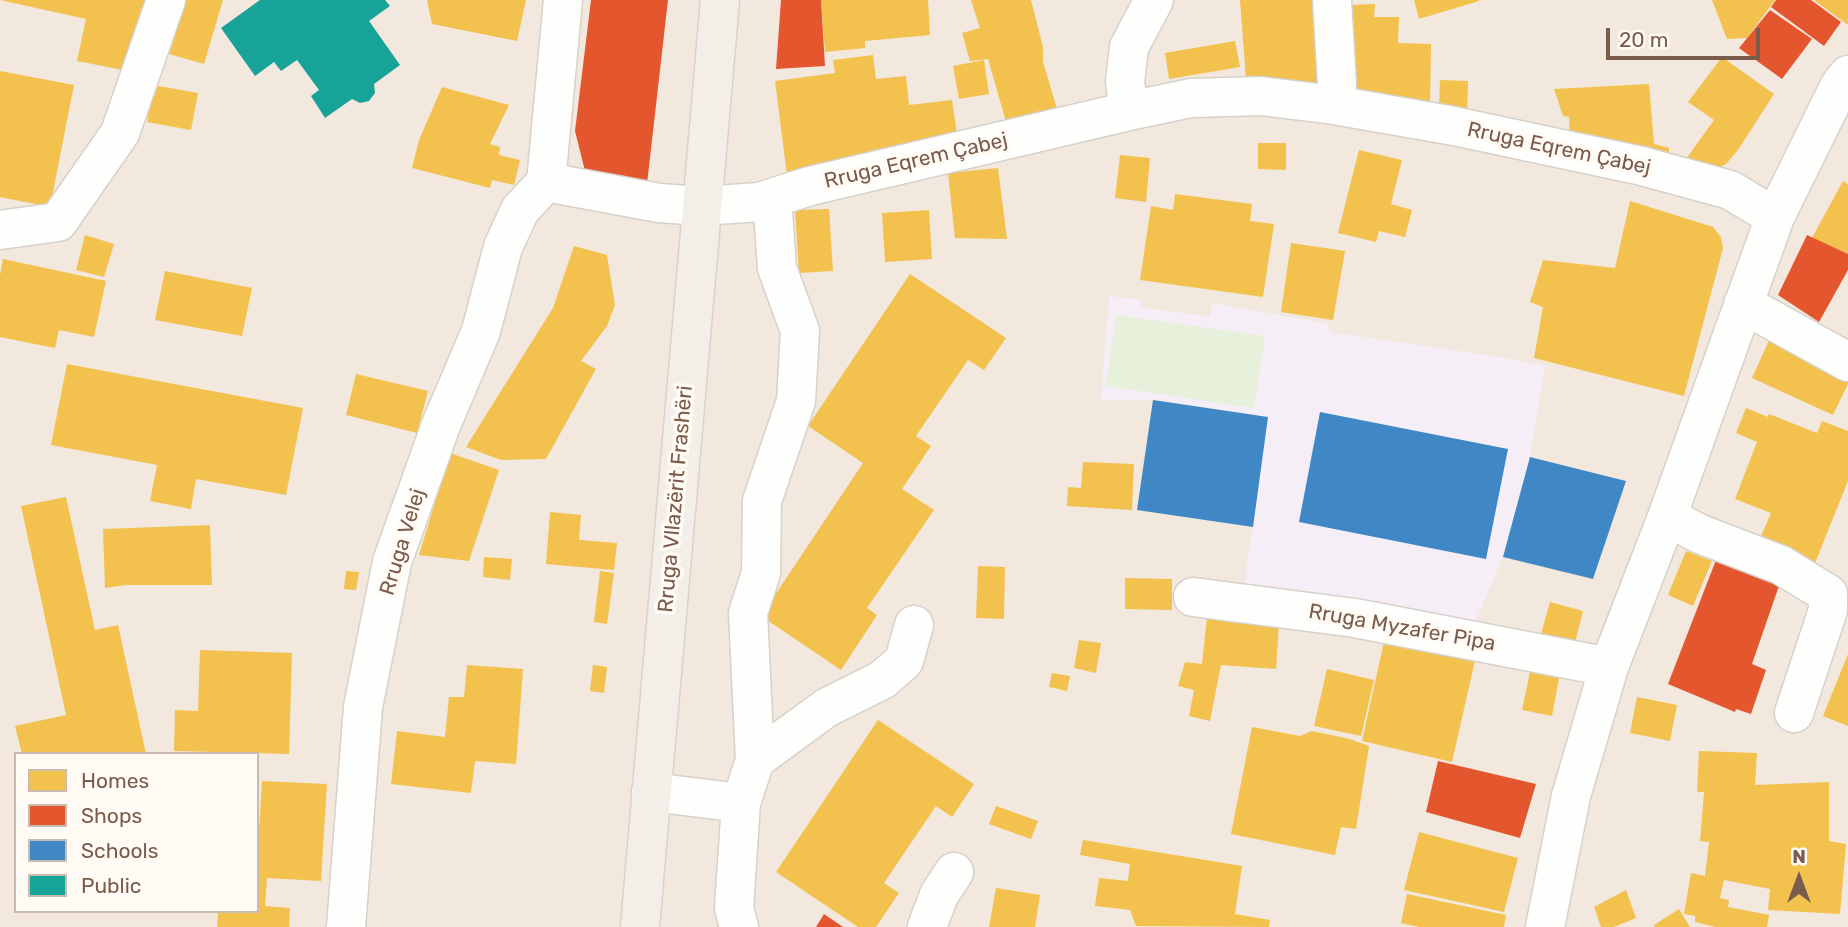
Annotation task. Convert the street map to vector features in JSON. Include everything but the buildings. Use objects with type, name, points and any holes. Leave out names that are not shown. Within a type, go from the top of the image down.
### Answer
[{"type":"main road","name":"Rruga Vllazërit Frashëri","points":[[640,927],[720,0]]},
{"type":"street","points":[[0,230],[58,222],[120,133],[166,0]]},
{"type":"street","points":[[563,0],[547,182],[622,198],[702,206]]},
{"type":"street","points":[[1129,111],[1125,82],[1129,47],[1154,0]]},
{"type":"street","points":[[1332,0],[1338,84],[1334,105]]},
{"type":"street","points":[[1545,927],[1571,796],[1609,667],[1667,517],[1774,217],[1840,85],[1848,75]]},
{"type":"street","name":"Rruga Eqrem Çabej","points":[[702,206],[759,202],[810,186],[1191,98],[1261,96],[1334,105],[1454,126],[1642,166],[1730,190],[1774,217]]},
{"type":"street","name":"Rruga Velej","points":[[346,927],[363,707],[392,562],[441,425],[481,331],[503,247],[520,210],[547,182]]},
{"type":"street","points":[[738,927],[734,908],[741,803],[755,760],[748,613],[761,573],[762,501],[796,401],[800,331],[777,268],[772,198]]},
{"type":"street","points":[[1743,304],[1848,362]]},
{"type":"street","points":[[1667,517],[1700,534],[1781,565],[1828,594],[1828,610],[1794,713]]},
{"type":"street","name":"Rruga Myzafer Pipa","points":[[1193,597],[1355,618],[1609,667]]},
{"type":"street","points":[[755,760],[826,708],[882,680],[904,661],[915,625]]},
{"type":"street","points":[[651,792],[741,803]]},
{"type":"street","points":[[927,927],[939,895],[954,872]]},
{"type":"shaded area","points":[[0,0],[1848,0],[1848,927],[0,927]]},
{"type":"shaded area","points":[[1109,296],[1142,300],[1141,307],[1210,317],[1212,303],[1329,324],[1330,332],[1545,366],[1530,457],[1503,557],[1474,625],[1244,587],[1268,417],[1153,400],[1101,400]]},
{"type":"green space","points":[[1116,315],[1265,336],[1254,408],[1106,386]]}]
